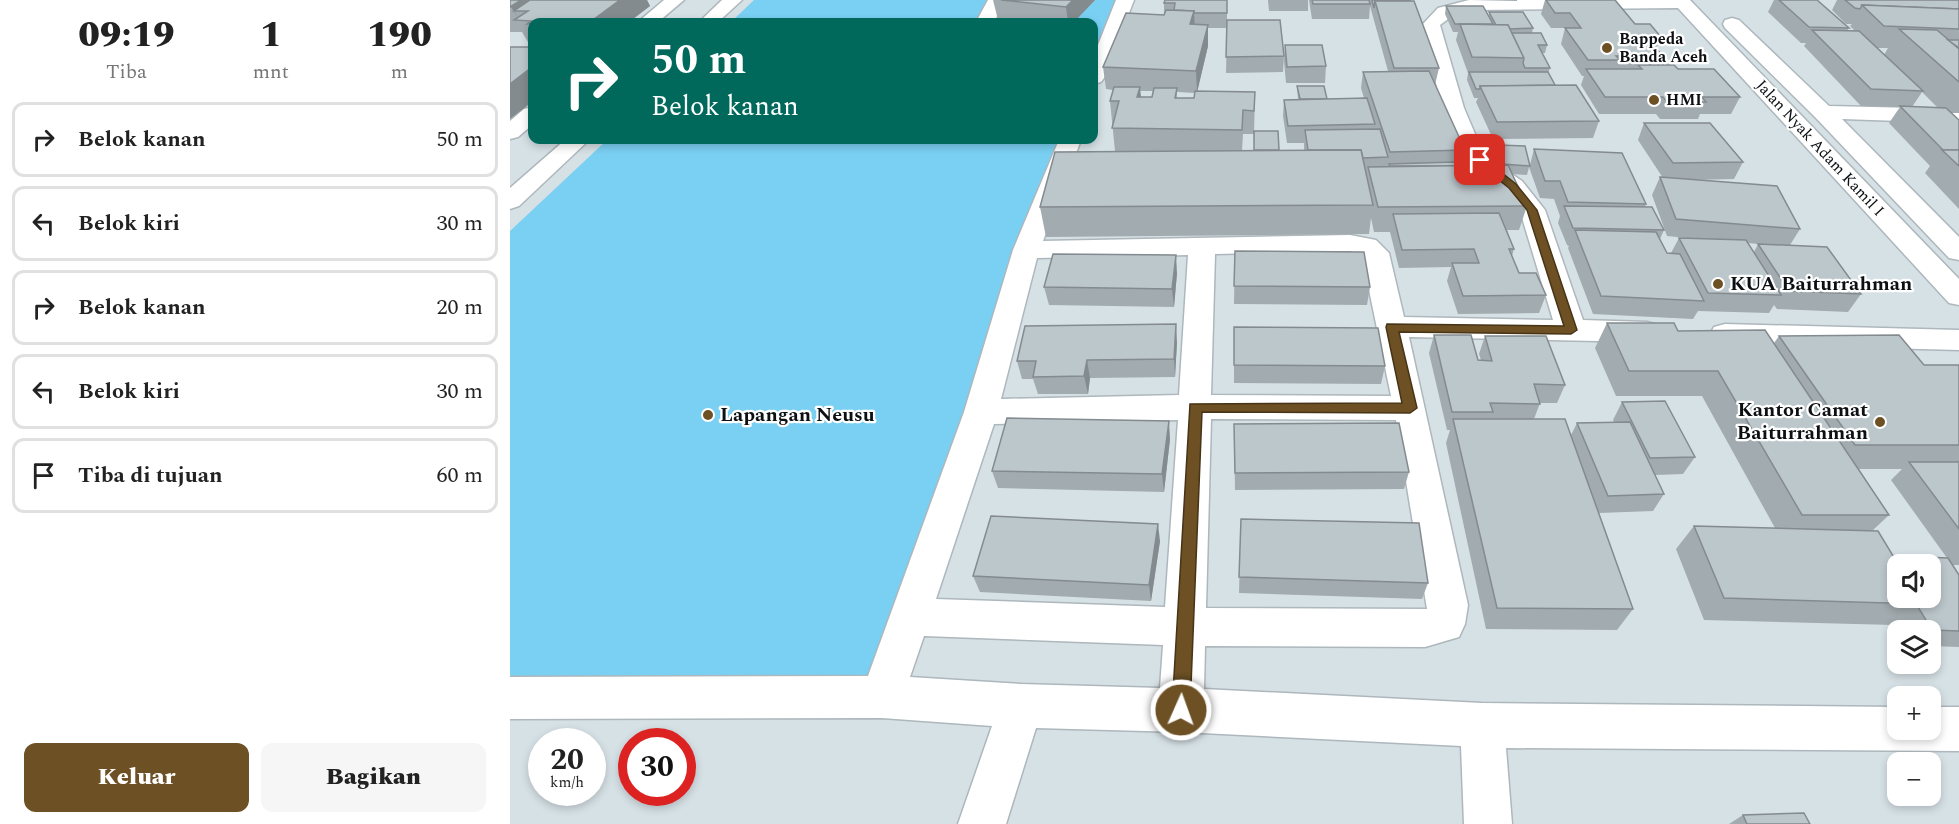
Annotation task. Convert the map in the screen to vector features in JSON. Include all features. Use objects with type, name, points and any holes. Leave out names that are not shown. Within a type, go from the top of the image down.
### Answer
[{"type":"street","points":[[652,18],[675,0]]},
{"type":"street","points":[[713,18],[734,0]]},
{"type":"street","points":[[987,18],[997,0]]},
{"type":"street","points":[[1098,68],[1125,0]]},
{"type":"street","points":[[1571,330],[1532,210],[1513,186],[1489,169],[1471,151],[1453,108],[1431,25],[1437,15],[1449,8],[1472,5],[1690,1]]},
{"type":"street","name":"Jalan Nyak Adam Kamil I","points":[[1690,1],[1823,112],[1959,252]]},
{"type":"street","name":"Jalan Nyak Adam Kamil I","points":[[1690,1],[1959,296]]},
{"type":"street","points":[[1823,112],[1959,116]]},
{"type":"street","points":[[510,132],[528,117]]},
{"type":"street","points":[[510,201],[574,144]]},
{"type":"street","points":[[882,697],[981,412],[1026,250],[1068,144]]},
{"type":"street","points":[[909,617],[1185,627],[1425,628],[1445,624],[1448,605],[1410,408],[1374,253],[1367,246],[1350,243],[1026,250]]},
{"type":"street","points":[[1181,710],[1202,246]]},
{"type":"street","points":[[1392,327],[1665,333]]},
{"type":"street","points":[[1701,333],[1959,340]]},
{"type":"street","points":[[981,412],[1195,407],[1410,408]]},
{"type":"street","points":[[510,698],[882,697],[1021,706],[1181,710],[1482,725],[1887,729]]},
{"type":"street","points":[[982,824],[1021,706]]},
{"type":"street","points":[[1482,725],[1488,824]]},
{"type":"street","points":[[1941,729],[1959,729]]},
{"type":"shaded area","points":[[754,0],[1121,0],[1098,68],[1098,18],[735,18]]},
{"type":"shaded area","name":"Lapangan Neusu","points":[[603,144],[1072,144],[876,713],[510,704],[510,231]]},
{"type":"building","points":[[510,0],[521,0],[510,7]]},
{"type":"building","points":[[530,0],[620,0],[595,18],[514,20],[528,11],[514,11]]},
{"type":"building","points":[[1001,0],[1073,0],[1066,7]]},
{"type":"building","points":[[1165,0],[1227,0],[1227,13],[1194,13],[1194,11],[1174,10],[1175,3],[1164,3]]},
{"type":"building","points":[[1312,0],[1369,0],[1370,4],[1313,4]]},
{"type":"building","points":[[1372,0],[1410,1],[1375,1],[1374,8]]},
{"type":"building","points":[[1546,0],[1615,0],[1635,24],[1650,24],[1661,37],[1646,37],[1662,55],[1616,56],[1620,60],[1588,60],[1565,28],[1581,28],[1570,13],[1555,13]]},
{"type":"building","points":[[1779,0],[1817,0],[1849,28],[1809,27]]},
{"type":"building","points":[[1845,0],[1959,0],[1959,9],[1862,5],[1860,9]]},
{"type":"building","points":[[1375,1],[1414,1],[1439,68],[1394,68]]},
{"type":"building","points":[[1862,5],[1959,9],[1959,29],[1884,26]]},
{"type":"building","points":[[1446,6],[1483,6],[1493,24],[1455,24]]},
{"type":"building","points":[[1166,10],[1194,11],[1190,24],[1208,25],[1196,71],[1103,67],[1126,13],[1164,15]]},
{"type":"building","points":[[1489,12],[1523,12],[1533,28],[1510,29],[1508,25],[1496,25]]},
{"type":"building","points":[[1227,20],[1280,20],[1284,56],[1226,57]]},
{"type":"building","points":[[1460,24],[1508,25],[1524,58],[1472,57]]},
{"type":"building","points":[[1899,29],[1937,30],[1959,49],[1959,82]]},
{"type":"building","points":[[1812,30],[1859,31],[1923,91],[1871,89]]},
{"type":"building","points":[[1512,33],[1541,33],[1547,45],[1538,45],[1550,68],[1525,68],[1524,58]]},
{"type":"building","points":[[1948,40],[1959,40],[1959,48]]},
{"type":"building","points":[[1285,45],[1322,45],[1326,66],[1287,67]]},
{"type":"building","points":[[510,47],[528,47],[528,70],[510,84]]},
{"type":"building","points":[[1638,65],[1674,65],[1678,69],[1714,69],[1740,97],[1702,97],[1706,102],[1667,102],[1663,97],[1605,97],[1586,69],[1642,69]]},
{"type":"building","points":[[1429,71],[1465,150],[1390,152],[1363,72]]},
{"type":"building","points":[[1469,72],[1548,72],[1555,85],[1480,86],[1480,89],[1476,89]]},
{"type":"building","points":[[1576,85],[1599,121],[1497,122],[1480,86]]},
{"type":"building","points":[[1297,86],[1324,86],[1327,99],[1300,99]]},
{"type":"building","points":[[1114,87],[1140,87],[1137,97],[1152,97],[1154,88],[1177,88],[1175,98],[1194,98],[1195,91],[1255,92],[1254,111],[1243,110],[1242,130],[1112,128],[1119,101],[1110,101]]},
{"type":"building","points":[[1367,98],[1375,124],[1288,126],[1284,100]]},
{"type":"building","points":[[1900,106],[1946,108],[1959,120],[1959,150],[1943,150]]},
{"type":"building","points":[[1644,123],[1710,123],[1743,162],[1673,163]]},
{"type":"building","points":[[1380,129],[1388,157],[1363,158],[1361,150],[1308,150],[1305,130]]},
{"type":"building","points":[[1254,131],[1278,131],[1279,150],[1254,150]]},
{"type":"building","points":[[1498,145],[1525,146],[1530,166],[1502,164]]},
{"type":"building","points":[[1534,149],[1622,153],[1646,204],[1568,202],[1560,181],[1545,181]]},
{"type":"building","points":[[1361,150],[1373,205],[1040,207],[1055,152]]},
{"type":"building","points":[[1942,150],[1959,150],[1959,166]]},
{"type":"building","points":[[1455,162],[1456,166],[1390,166],[1389,164]]},
{"type":"building","points":[[1508,165],[1527,206],[1378,207],[1368,167]]},
{"type":"building","points":[[1660,177],[1777,186],[1800,229],[1676,219]]},
{"type":"building","points":[[1564,206],[1652,207],[1664,230],[1573,228]]},
{"type":"building","points":[[1499,213],[1514,249],[1509,249],[1519,273],[1536,273],[1546,295],[1463,296],[1452,263],[1479,263],[1474,249],[1402,250],[1393,214]]},
{"type":"building","points":[[1575,230],[1656,232],[1667,253],[1680,254],[1704,301],[1601,296]]},
{"type":"building","points":[[1679,238],[1746,240],[1781,295],[1708,293]]},
{"type":"building","points":[[1758,244],[1827,247],[1861,294],[1789,291]]},
{"type":"building","points":[[1235,251],[1364,252],[1370,287],[1234,286]]},
{"type":"building","points":[[1053,254],[1176,255],[1172,289],[1044,287]]},
{"type":"building","points":[[1607,323],[1674,323],[1678,331],[1765,330],[1889,515],[1802,515],[1718,371],[1629,371]]},
{"type":"building","points":[[1176,324],[1174,359],[1087,360],[1084,376],[1033,377],[1036,361],[1017,361],[1025,326]]},
{"type":"building","points":[[1234,327],[1378,328],[1385,366],[1234,365]]},
{"type":"building","points":[[1434,335],[1471,335],[1478,360],[1492,361],[1485,336],[1546,336],[1565,385],[1534,384],[1540,404],[1490,403],[1493,412],[1452,412]]},
{"type":"building","points":[[1899,335],[1924,365],[1959,365],[1959,445],[1855,445],[1779,336]]},
{"type":"building","points":[[1665,401],[1695,457],[1650,458],[1622,402]]},
{"type":"building","points":[[1007,418],[1169,421],[1162,474],[992,471]]},
{"type":"building","points":[[1453,419],[1565,419],[1633,609],[1497,608]]},
{"type":"building","points":[[1630,422],[1664,494],[1608,496],[1577,423]]},
{"type":"building","points":[[1399,423],[1409,472],[1235,473],[1234,424]]},
{"type":"building","points":[[1909,462],[1959,462],[1959,529]]},
{"type":"building","points":[[991,516],[1158,524],[1149,585],[973,576]]},
{"type":"building","points":[[1241,519],[1419,523],[1428,583],[1239,577]]},
{"type":"building","points":[[1694,526],[1878,531],[1892,554],[1887,554],[1887,603],[1724,598]]},
{"type":"building","points":[[1941,558],[1948,558],[1959,575],[1959,631],[1941,630],[1941,620],[1926,620],[1919,608],[1941,608]]},
{"type":"building","points":[[1804,813],[1810,824],[1747,824],[1743,815]]},
{"type":"place","name":"Bappeda Banda Aceh","points":[[1607,48]]},
{"type":"place","name":"HMI","points":[[1654,100]]},
{"type":"place","name":"KUA Baiturrahman","points":[[1718,284]]},
{"type":"place","name":"Lapangan Neusu","points":[[708,415]]},
{"type":"place","name":"Kantor Camat Baiturrahman","points":[[1880,422]]},
{"type":"route","points":[[1181,710],[1195,407],[1410,408],[1392,327],[1571,330],[1532,210],[1513,186],[1480,160]]}]
